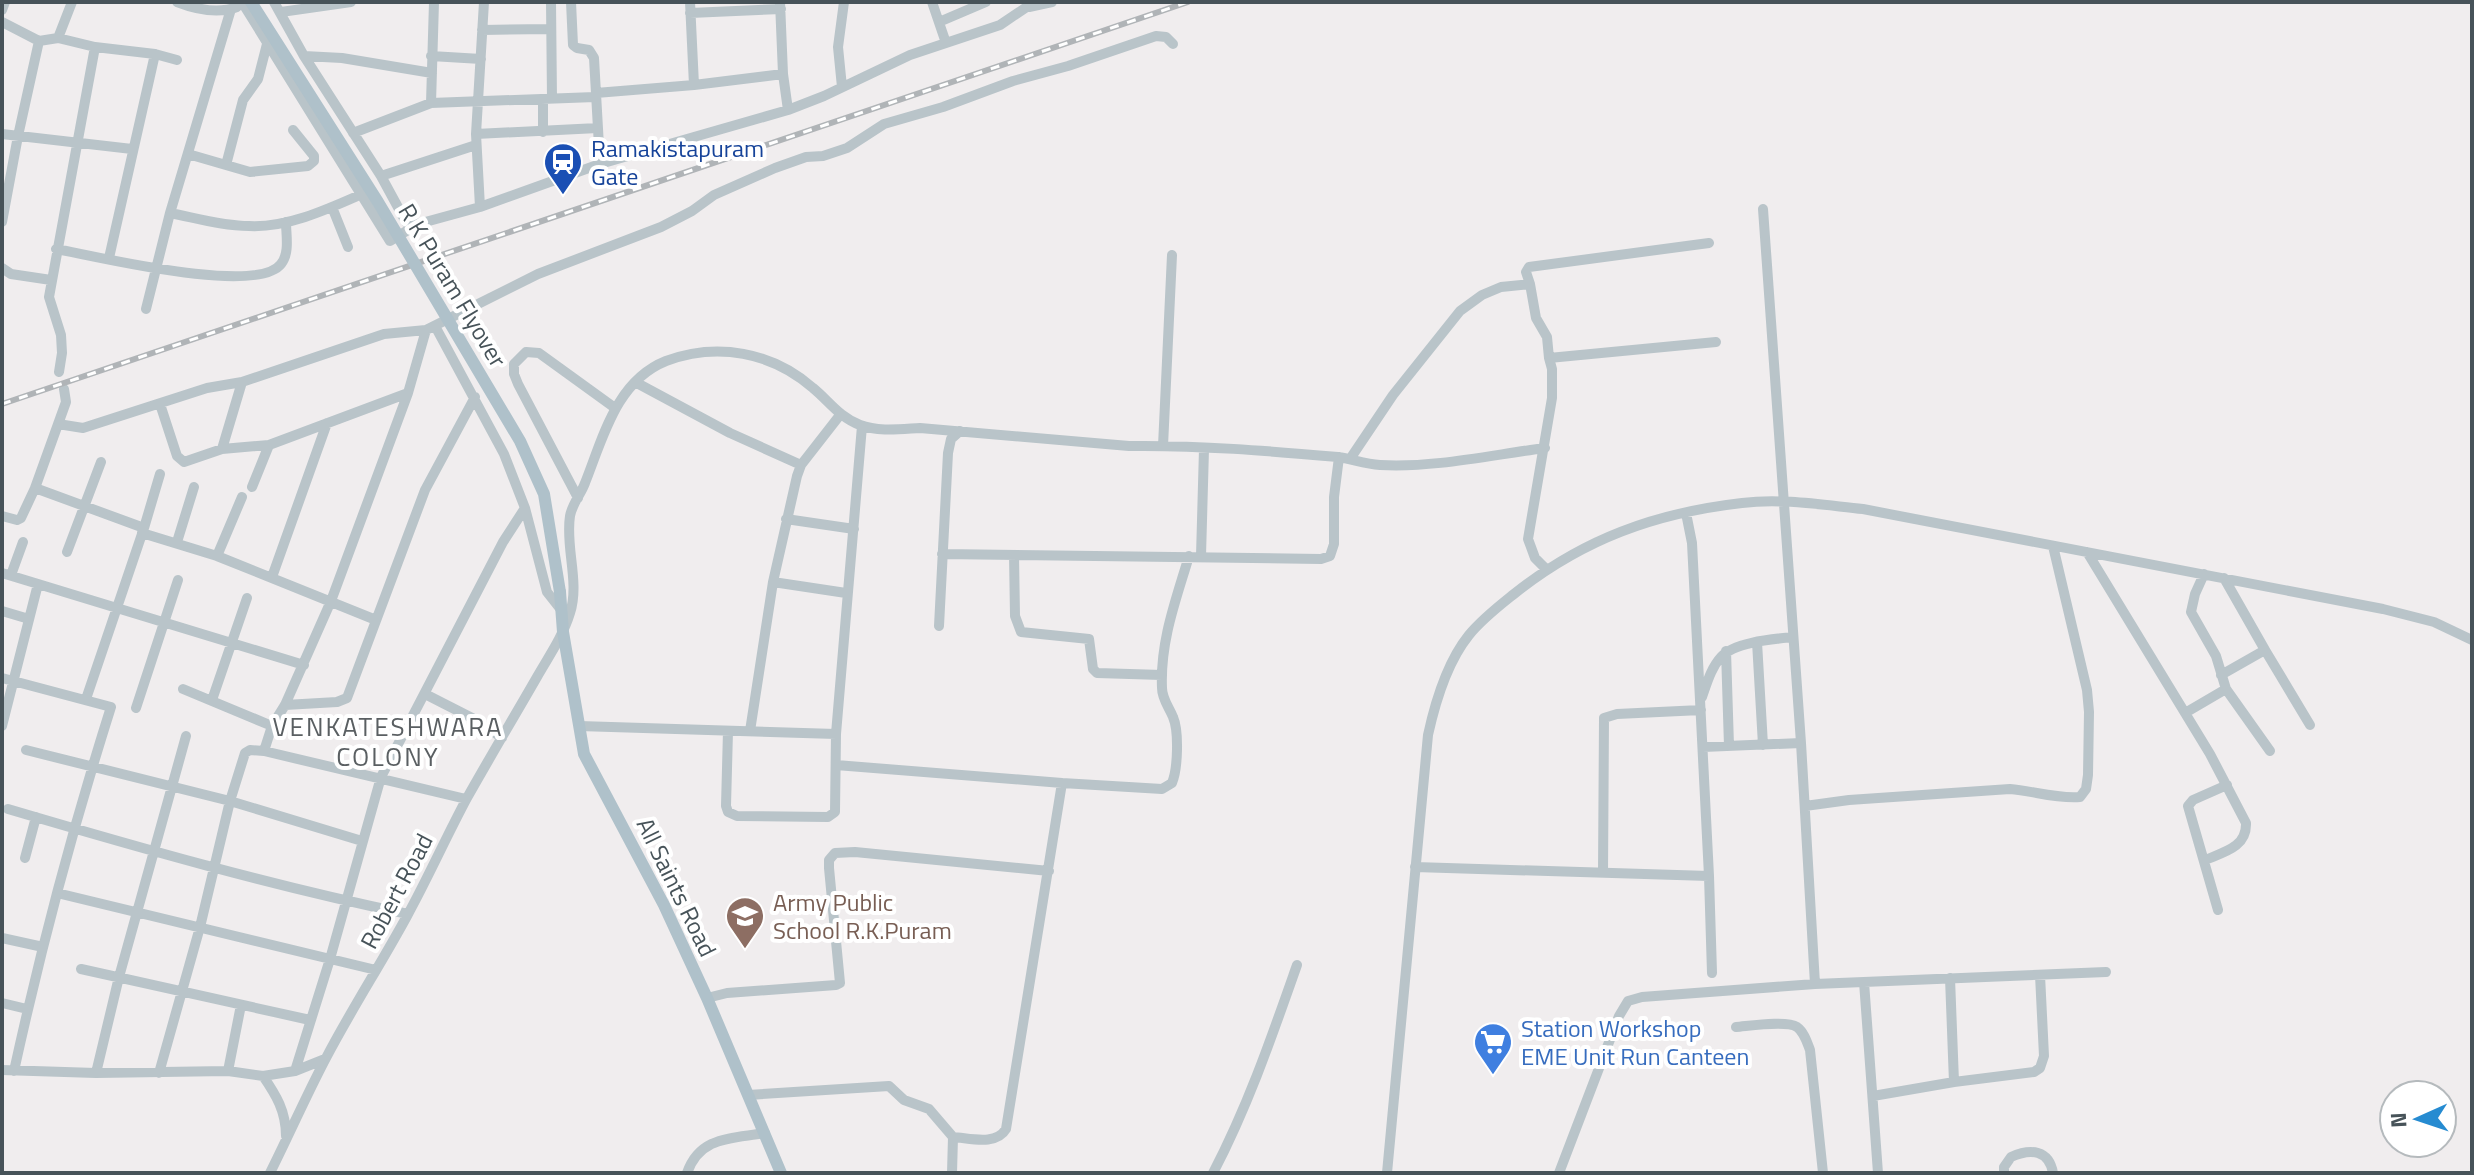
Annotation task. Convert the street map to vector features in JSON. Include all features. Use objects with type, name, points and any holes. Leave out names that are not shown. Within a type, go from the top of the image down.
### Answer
[{"type":"main road","name":"R K Puram Flyover","points":[[245,3],[370,190],[520,441],[544,494],[563,612]]},
{"type":"main road","name":"All Saints Road","points":[[563,612],[563,632],[584,754],[664,905],[781,1173]]},
{"type":"street","points":[[2,10],[5,2]]},
{"type":"street","points":[[58,38],[72,2]]},
{"type":"street","points":[[177,2],[201,10],[231,9],[245,3],[267,44],[390,241],[418,224],[480,207],[600,164],[788,110],[910,55],[1000,25],[1030,5],[1052,2]]},
{"type":"street","points":[[274,2],[406,222],[418,224]]},
{"type":"street","points":[[281,12],[351,2]]},
{"type":"street","points":[[431,103],[434,2]]},
{"type":"street","points":[[480,207],[476,140],[484,2]]},
{"type":"street","points":[[543,132],[548,99],[551,2]]},
{"type":"street","points":[[571,2],[573,45],[593,53],[600,164]]},
{"type":"street","points":[[842,87],[838,47],[844,2]]},
{"type":"street","points":[[932,2],[946,43]]},
{"type":"street","points":[[939,22],[986,2]]},
{"type":"street","points":[[694,85],[690,7],[781,5],[783,74],[788,110]]},
{"type":"street","points":[[146,309],[170,213],[231,9]]},
{"type":"street","points":[[2,22],[39,41],[58,38],[177,60]]},
{"type":"street","points":[[482,30],[551,29]]},
{"type":"street","points":[[58,424],[83,428],[207,388],[242,382],[384,334],[430,328],[538,274],[661,227],[714,195],[749,179],[806,157],[823,156],[847,148],[884,124],[1156,36],[1166,37],[1173,44]]},
{"type":"street","points":[[2,222],[6,170],[18,136],[39,41]]},
{"type":"street","points":[[226,165],[243,100],[258,79],[267,44]]},
{"type":"street","points":[[59,372],[62,353],[59,322],[49,297],[95,47]]},
{"type":"street","points":[[109,258],[155,54]]},
{"type":"street","points":[[304,56],[342,58],[432,73]]},
{"type":"street","points":[[431,56],[481,59]]},
{"type":"street","points":[[353,133],[431,103],[548,99],[783,74]]},
{"type":"street","points":[[381,176],[476,140],[598,128]]},
{"type":"street","points":[[188,154],[257,172],[313,164],[314,156],[293,130]]},
{"type":"street","points":[[2,134],[132,149]]},
{"type":"street","points":[[170,213],[252,227],[286,222],[362,194]]},
{"type":"street","points":[[332,207],[348,247]]},
{"type":"street","points":[[1763,209],[1815,984]]},
{"type":"street","points":[[56,249],[156,269],[226,277],[261,275],[281,265],[286,254],[286,222]]},
{"type":"street","points":[[1546,569],[1535,558],[1528,539],[1545,448],[1552,398],[1552,369],[1547,337],[1536,318],[1526,272],[1535,265],[1709,243]]},
{"type":"street","points":[[1163,446],[1172,255]]},
{"type":"street","points":[[2,268],[11,274],[51,280]]},
{"type":"street","points":[[942,554],[1321,559],[1330,556],[1334,544],[1334,497],[1344,458],[1460,311],[1482,295],[1501,287],[1530,284]]},
{"type":"street","points":[[264,751],[272,726],[304,665],[331,601],[430,328]]},
{"type":"street","points":[[430,328],[475,397],[504,454],[525,508],[547,592],[563,612]]},
{"type":"street","points":[[1549,358],[1716,342]]},
{"type":"street","name":"Robert Road","points":[[270,1173],[325,1059],[408,914],[466,799],[563,632],[573,601],[570,517],[615,408],[626,390],[663,362],[713,351],[742,352],[767,359],[806,382],[840,415],[862,426]]},
{"type":"street","points":[[578,498],[518,384],[514,364],[526,352],[539,353],[615,408]]},
{"type":"street","points":[[222,449],[242,382]]},
{"type":"street","points":[[635,382],[730,433],[801,465]]},
{"type":"street","points":[[2,516],[17,520],[21,518],[66,402],[64,389]]},
{"type":"street","points":[[160,404],[179,460],[187,462],[222,449],[269,445],[408,393]]},
{"type":"street","points":[[285,705],[337,702],[347,698],[425,490],[475,397]]},
{"type":"street","points":[[750,731],[773,582],[801,465],[840,415]]},
{"type":"street","points":[[272,577],[327,423]]},
{"type":"street","points":[[728,731],[728,812],[732,815],[828,817],[835,812],[836,734],[862,426],[1344,458],[1379,465],[1409,465],[1545,448]]},
{"type":"street","points":[[939,626],[948,453],[951,439],[960,431]]},
{"type":"street","points":[[252,487],[269,445]]},
{"type":"street","points":[[1201,556],[1204,449]]},
{"type":"street","points":[[67,552],[101,462]]},
{"type":"street","points":[[86,699],[160,474]]},
{"type":"street","points":[[177,542],[194,487]]},
{"type":"street","points":[[35,488],[272,577],[376,620]]},
{"type":"street","points":[[217,556],[242,497]]},
{"type":"street","points":[[1387,1173],[1428,735],[1437,696],[1468,636],[1495,610],[1546,569],[1626,528],[1744,502],[1813,502],[2204,574],[2411,616],[2446,627],[2472,640]]},
{"type":"street","points":[[295,1071],[381,777],[503,542],[525,508]]},
{"type":"street","points":[[1686,513],[1692,543],[1712,973]]},
{"type":"street","points":[[786,519],[854,529]]},
{"type":"street","points":[[23,542],[7,574],[304,665]]},
{"type":"street","points":[[1805,806],[2010,789],[2028,790],[2048,797],[2080,797],[2086,789],[2088,775],[2090,735],[2087,690],[2053,546]]},
{"type":"street","points":[[2087,552],[2185,713],[2246,823],[2243,841],[2205,860]]},
{"type":"street","points":[[1014,555],[1015,616],[1021,632],[1089,639],[1093,669],[1097,673],[1162,675]]},
{"type":"street","points":[[836,765],[1162,789],[1172,783],[1177,772],[1174,720],[1162,692],[1164,646],[1169,617],[1189,556]]},
{"type":"street","points":[[2204,574],[2191,612],[2216,656],[2226,689],[2270,751]]},
{"type":"street","points":[[2224,578],[2310,725]]},
{"type":"street","points":[[136,708],[178,580]]},
{"type":"street","points":[[773,582],[846,593]]},
{"type":"street","points":[[2,726],[8,679],[38,584]]},
{"type":"street","points":[[212,700],[247,598]]},
{"type":"street","points":[[2,611],[29,619]]},
{"type":"street","points":[[1700,706],[1718,659],[1726,651],[1757,642],[1793,637]]},
{"type":"street","points":[[1757,642],[1763,745]]},
{"type":"street","points":[[2221,675],[2265,650]]},
{"type":"street","points":[[1726,651],[1729,746]]},
{"type":"street","points":[[8,679],[111,707],[8,1070],[96,1073],[228,1071],[263,1076],[295,1071],[325,1059]]},
{"type":"street","points":[[183,689],[272,726]]},
{"type":"street","points":[[2185,713],[2226,689]]},
{"type":"street","points":[[425,694],[476,720],[502,738]]},
{"type":"street","points":[[1603,873],[1604,718],[1700,706]]},
{"type":"street","points":[[579,726],[836,734]]},
{"type":"street","points":[[96,1073],[119,977],[186,736]]},
{"type":"street","points":[[1703,747],[1801,743]]},
{"type":"street","points":[[26,750],[230,801],[362,841]]},
{"type":"street","points":[[159,1073],[183,993],[230,801],[245,753],[250,750],[264,751],[466,799]]},
{"type":"street","points":[[953,1137],[995,1138],[1002,1136],[1006,1129],[1062,783]]},
{"type":"street","points":[[2218,910],[2188,806],[2193,800],[2227,785]]},
{"type":"street","points":[[8,809],[215,867],[408,914]]},
{"type":"street","points":[[25,858],[36,817]]},
{"type":"street","points":[[707,998],[727,993],[840,983],[829,868],[829,860],[835,853],[855,852],[1049,871]]},
{"type":"street","points":[[1415,867],[1709,876]]},
{"type":"street","points":[[57,893],[376,970]]},
{"type":"street","points":[[2,938],[43,947]]},
{"type":"street","points":[[1213,1173],[1257,1075],[1297,965]]},
{"type":"street","points":[[81,969],[310,1020]]},
{"type":"street","points":[[1559,1173],[1619,1016],[1628,1001],[1642,997],[1815,984],[2106,972]]},
{"type":"street","points":[[1873,1096],[2034,1072],[2040,1068],[2044,1056],[2040,975]]},
{"type":"street","points":[[1950,978],[1954,1082]]},
{"type":"street","points":[[1864,982],[1878,1173]]},
{"type":"street","points":[[2,1003],[27,1009]]},
{"type":"street","points":[[228,1071],[241,1005]]},
{"type":"street","points":[[1736,1027],[1788,1024],[1797,1027],[1804,1035],[1810,1050],[1823,1173]]},
{"type":"street","points":[[263,1076],[280,1102],[286,1122],[286,1142]]},
{"type":"street","points":[[748,1095],[889,1086],[904,1100],[929,1109],[953,1137],[952,1173]]},
{"type":"street","points":[[687,1173],[701,1149],[725,1140],[765,1133]]},
{"type":"street","points":[[2004,1173],[2004,1167],[2011,1157],[2031,1153],[2045,1155],[2053,1173]]},
{"type":"railway","points":[[2,404],[1188,2]]},
{"type":"place","name":"Ramakistapuram Gate","points":[[563,196]]},
{"type":"place","name":"Army Public School R.K.Puram","points":[[745,950]]},
{"type":"place","name":"Station Workshop EME Unit Run Canteen","points":[[1493,1076]]},
{"type":"district","name":"VENKATESHWARA COLONY","points":[[388,741]]}]
